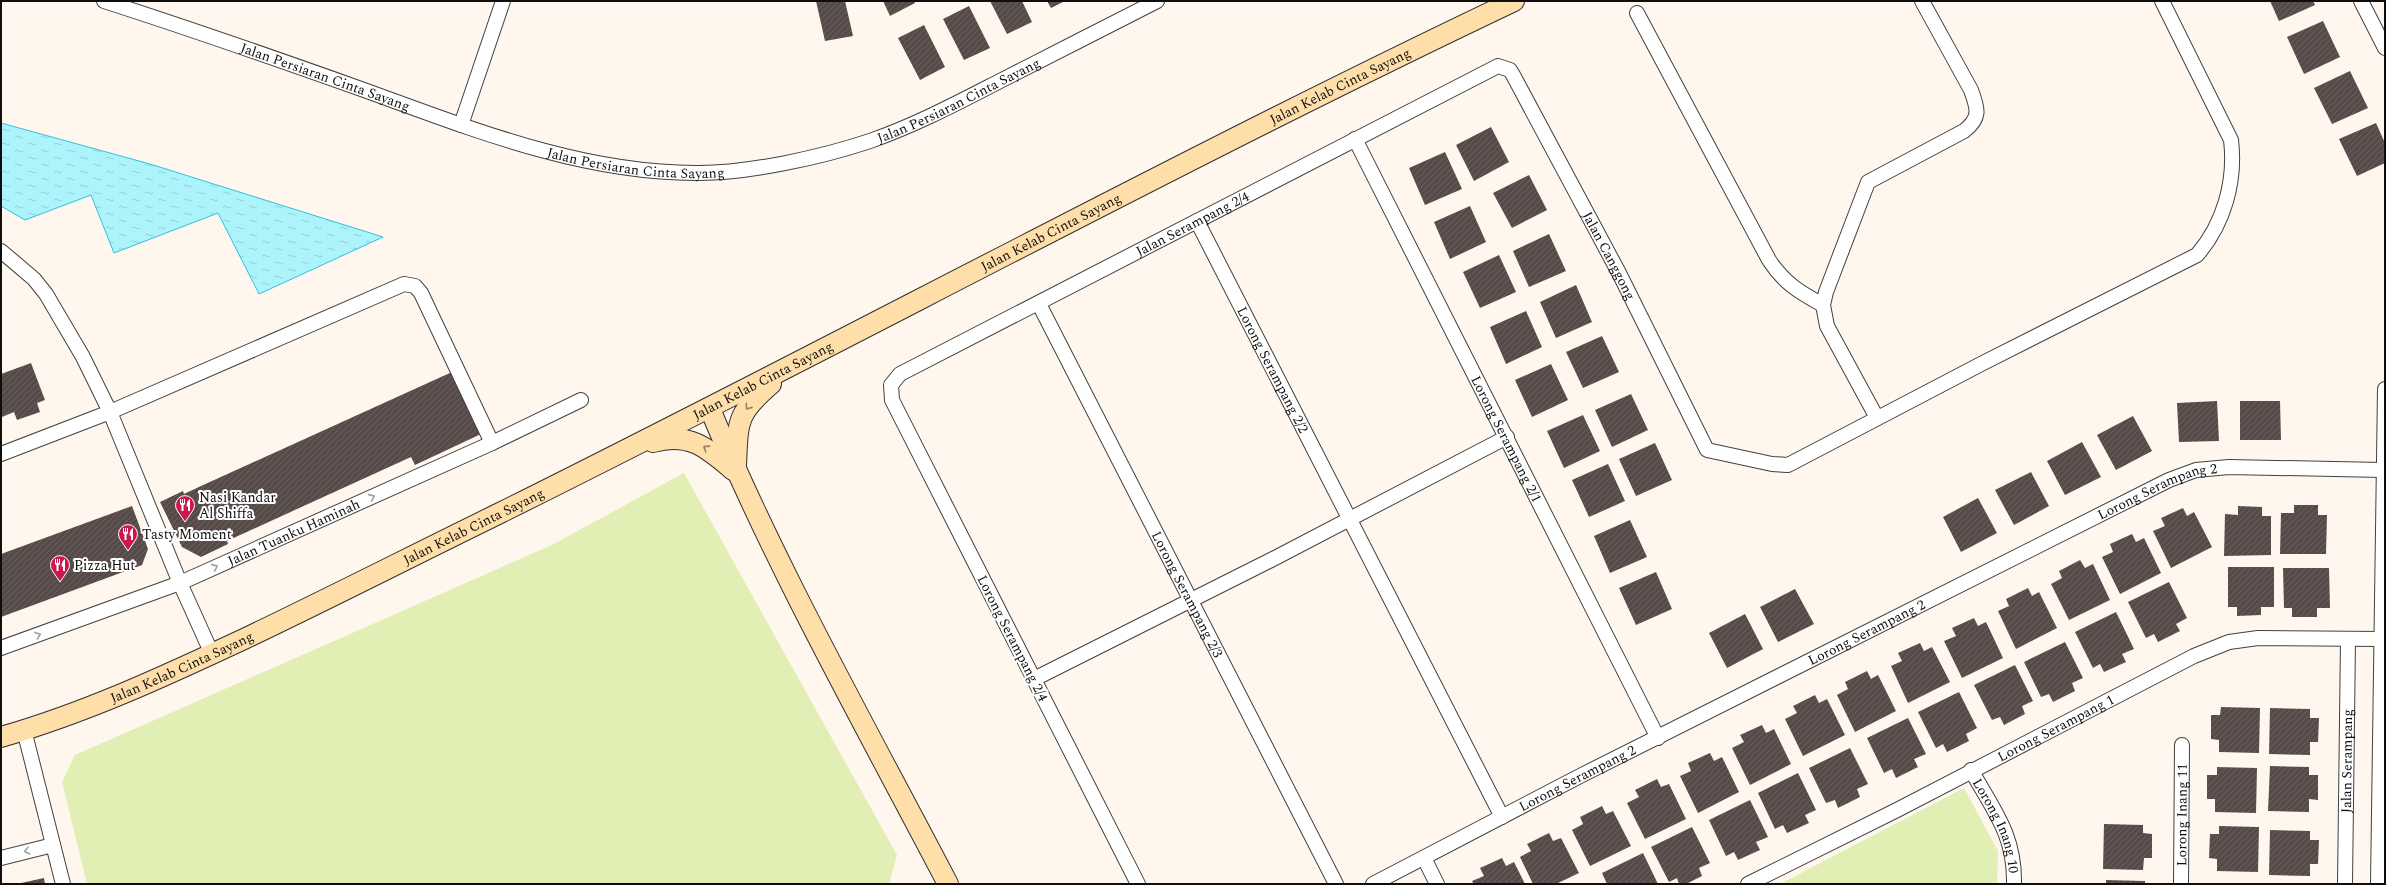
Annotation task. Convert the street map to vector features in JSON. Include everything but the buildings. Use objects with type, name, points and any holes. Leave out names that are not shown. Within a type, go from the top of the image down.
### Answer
[{"type":"main road","name":"Jalan Kelab Cinta Sayang","points":[[1,737],[98,703],[212,654],[710,409],[797,362],[924,299],[1344,82],[1514,1]]},
{"type":"main road","points":[[736,473],[738,435],[741,418],[747,406],[797,362]]},
{"type":"main road","points":[[710,409],[736,473],[781,565],[948,884]]},
{"type":"main road","points":[[630,449],[660,440],[694,441],[708,449],[736,473]]},
{"type":"street","name":"Jalan Persiaran Cinta Sayang","points":[[104,1],[192,30],[461,125],[553,154],[612,165],[668,172],[697,173],[725,172],[766,166],[840,149],[897,130],[973,95],[1157,1]]},
{"type":"street","points":[[461,125],[503,1]]},
{"type":"street","points":[[1922,1],[1971,90],[1976,103],[1977,114],[1975,123],[1964,131],[1868,182],[1863,190],[1823,305],[1827,326],[1877,418],[2197,255],[2210,240],[2227,199],[2234,162],[2231,140],[2162,1]]},
{"type":"street","points":[[2361,1],[2385,48]]},
{"type":"street","points":[[1637,13],[1769,260],[1780,276],[1792,287],[1823,305]]},
{"type":"street","name":"Jalan Serampang 2/4","points":[[890,392],[891,385],[900,374],[1039,304],[1498,66],[1505,67]]},
{"type":"street","name":"Jalan Canggong","points":[[1505,67],[1513,75],[1619,273],[1707,450],[1772,464],[1788,465],[1877,418]]},
{"type":"street","name":"Lorong Serampang 2/1","points":[[1355,139],[1658,738]]},
{"type":"street","name":"Lorong Serampang 2/2","points":[[1197,221],[1502,817]]},
{"type":"street","points":[[4,257],[34,279],[46,294],[83,357],[110,412],[180,583],[212,654]]},
{"type":"street","points":[[1,454],[110,412],[394,287],[410,284],[415,286],[421,293],[492,443]]},
{"type":"street","name":"Lorong Serampang 2/3","points":[[1039,304],[1192,600],[1336,884]]},
{"type":"street","points":[[2378,884],[2382,813],[2381,640],[2385,389]]},
{"type":"street","name":"Lorong Serampang 2/4","points":[[890,392],[892,400],[1138,884]]},
{"type":"street","name":"Jalan Tuanku Haminah","points":[[1,648],[180,583],[492,443],[581,400]]},
{"type":"street","points":[[1034,679],[1349,520],[1507,437]]},
{"type":"street","name":"Lorong Serampang 2","points":[[1373,884],[1502,817],[2169,480],[2196,470],[2229,467],[2383,470]]},
{"type":"street","name":"Lorong Serampang 1","points":[[1748,884],[1897,810],[1971,770],[2194,656],[2229,642],[2258,638],[2381,640]]},
{"type":"street","name":"Jalan Serampang","points":[[2345,884],[2348,639]]},
{"type":"street","points":[[24,730],[64,884]]},
{"type":"street","name":"Lorong Inang 11","points":[[2181,884],[2182,745]]},
{"type":"street","name":"Lorong Inang 10","points":[[1971,770],[2007,834],[2013,859],[2014,884]]},
{"type":"street","points":[[1,858],[54,845]]},
{"type":"street","points":[[1424,858],[1437,884]]},
{"type":"green space","points":[[684,473],[897,855],[889,884],[87,884],[62,782],[75,755],[552,545]]},
{"type":"green space","points":[[1964,788],[1998,851],[1997,884],[1780,884]]},
{"type":"water","points":[[1,123],[150,164],[383,237],[259,294],[218,213],[114,253],[91,195],[25,220],[1,206]]},
{"type":"place","name":"Nasi Kandar Al Shiffa","points":[[185,522]]},
{"type":"place","name":"Tasty Moment","points":[[128,551]]},
{"type":"place","name":"Pizza Hut","points":[[60,582]]}]
